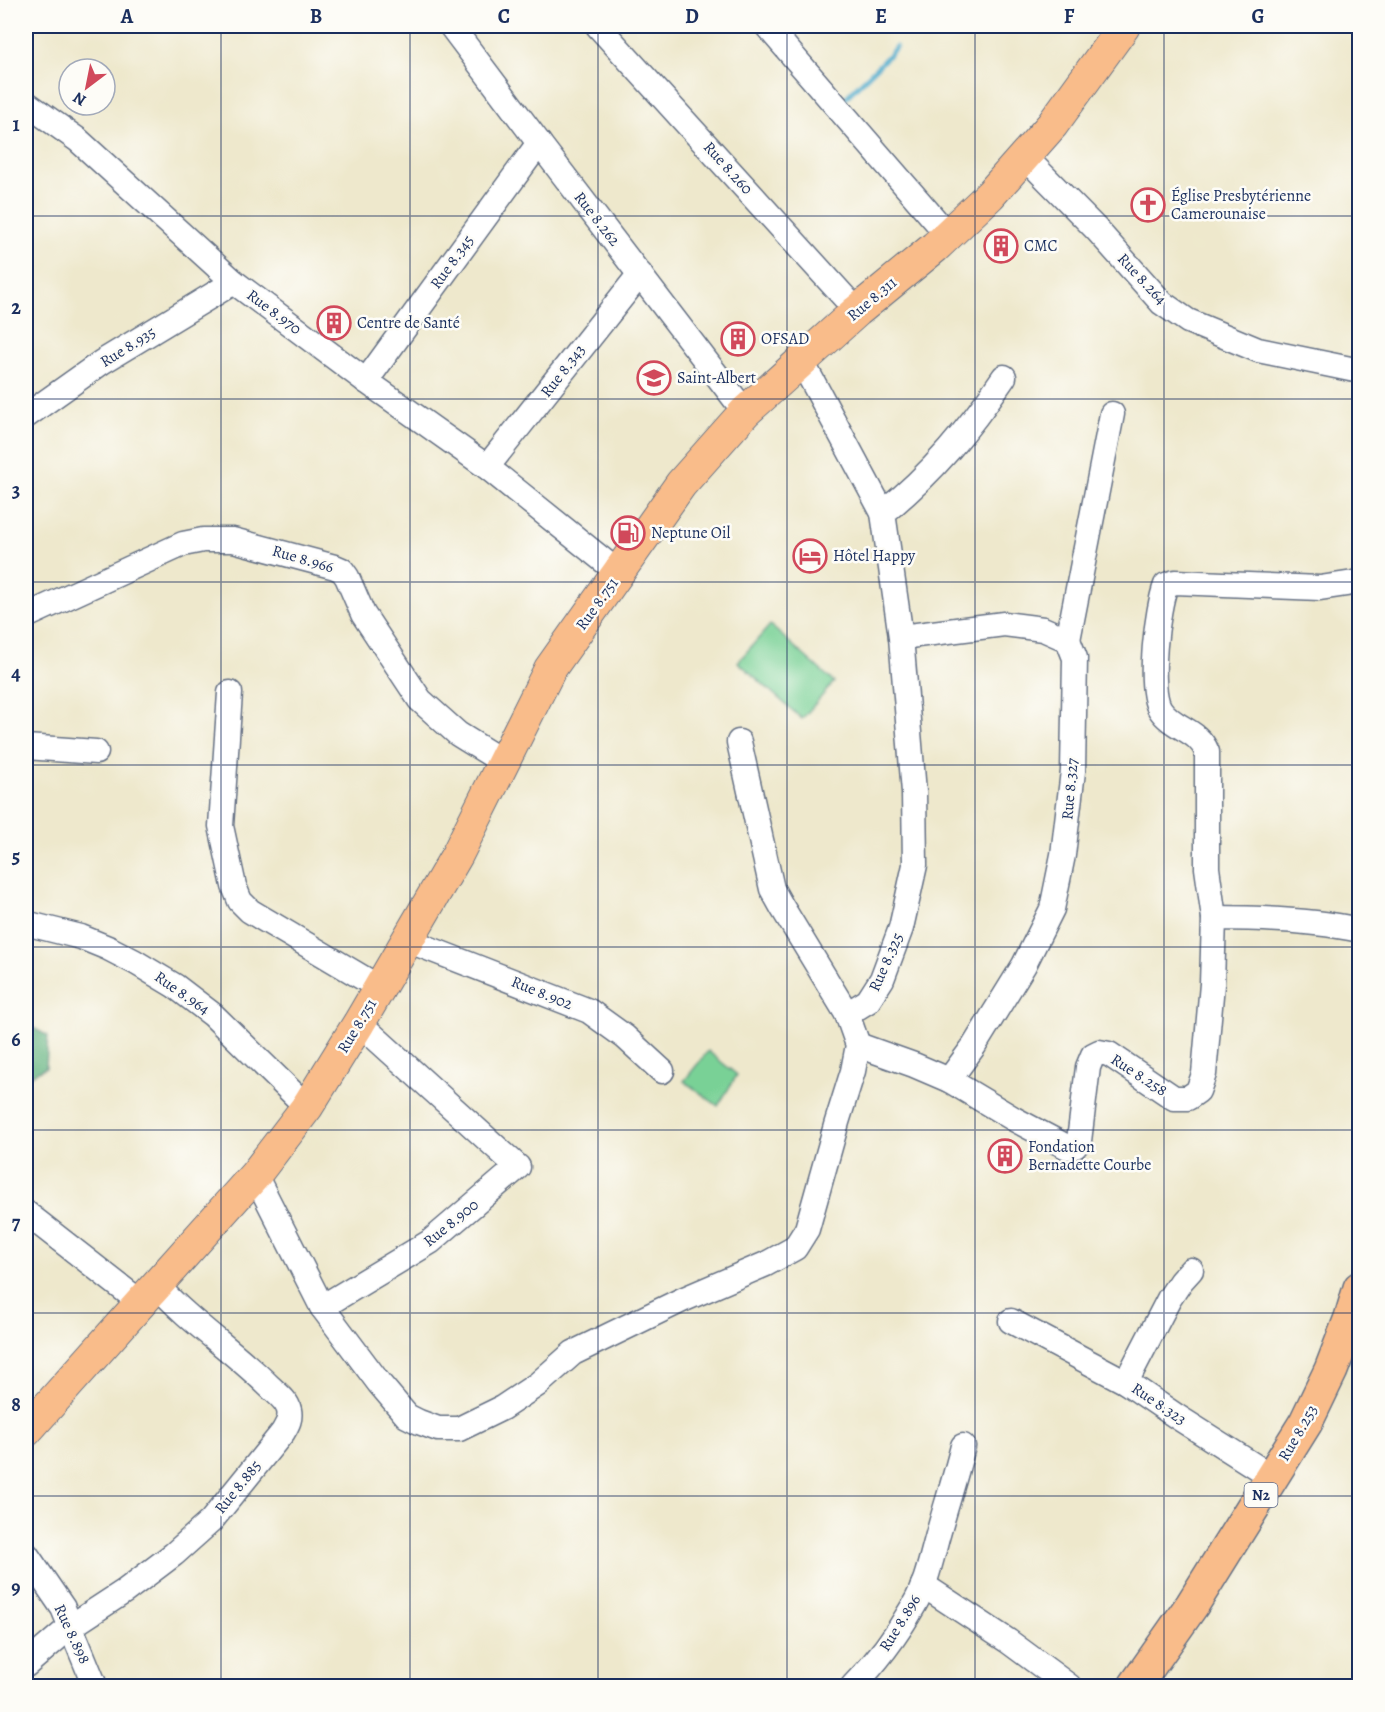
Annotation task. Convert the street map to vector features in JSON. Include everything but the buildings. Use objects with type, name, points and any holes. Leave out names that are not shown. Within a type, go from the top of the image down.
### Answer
[{"type":"highway","name":"Rue 8.253","points":[[1135,1686],[1192,1605],[1306,1422],[1331,1370],[1351,1318],[1359,1288]]},
{"type":"main road","name":"Rue 8.311","points":[[619,573],[681,484],[745,412],[857,311],[935,248],[990,195],[1025,157],[1073,97],[1124,26]]},
{"type":"main road","name":"Rue 8.751","points":[[26,1431],[255,1175],[307,1107],[380,988],[457,855],[550,669],[619,573]]},
{"type":"street","name":"Rue 8.262","points":[[451,26],[745,412]]},
{"type":"street","name":"Rue 8.260","points":[[600,26],[857,311]]},
{"type":"street","points":[[767,26],[948,235]]},
{"type":"street","name":"Rue 8.970","points":[[26,103],[78,140],[234,282],[366,381],[487,467],[619,573]]},
{"type":"street","name":"Rue 8.345","points":[[366,381],[539,143]]},
{"type":"street","name":"Rue 8.264","points":[[1025,157],[1097,230],[1162,303],[1188,321],[1258,350],[1359,371]]},
{"type":"street","name":"Rue 8.343","points":[[487,467],[640,274]]},
{"type":"street","name":"Rue 8.935","points":[[26,416],[102,363],[234,282]]},
{"type":"street","name":"Rue 8.325","points":[[801,360],[883,513],[901,637],[914,792],[915,865],[901,928],[882,979],[868,1001],[847,1014]]},
{"type":"street","points":[[883,513],[941,461],[982,410],[1004,377]]},
{"type":"street","points":[[901,637],[1004,624],[1043,629],[1068,640],[1112,414]]},
{"type":"street","name":"Rue 8.966","points":[[26,616],[183,544],[203,540],[233,540],[335,567],[342,570],[347,577],[363,614],[420,700],[458,734],[503,762]]},
{"type":"street","points":[[1359,582],[1320,588],[1175,582],[1166,585],[1162,595],[1155,645],[1155,692],[1160,708],[1171,721],[1197,736],[1204,743],[1208,752],[1207,868],[1214,918],[1286,920],[1336,925],[1359,930]]},
{"type":"street","name":"Rue 8.327","points":[[949,1080],[974,1046],[1024,965],[1052,909],[1063,855],[1073,771],[1075,658],[1068,640]]},
{"type":"street","points":[[230,693],[221,826],[234,886],[240,901],[250,911],[380,988]]},
{"type":"street","points":[[255,1175],[322,1307],[407,1416],[438,1429],[459,1429],[502,1408],[538,1384],[573,1353],[682,1300],[766,1264],[795,1248],[807,1229],[854,1071],[858,1045],[847,1014],[772,889],[739,742]]},
{"type":"street","points":[[26,747],[96,752]]},
{"type":"street","name":"Rue 8.258","points":[[858,1045],[949,1080],[1014,1119],[1067,1147],[1075,1146],[1079,1141],[1088,1067],[1092,1055],[1099,1052],[1109,1054],[1174,1098],[1188,1098],[1198,1091],[1204,1074],[1212,984],[1214,918]]},
{"type":"street","name":"Rue 8.964","points":[[28,924],[81,937],[108,948],[174,986],[213,1015],[307,1107]]},
{"type":"street","name":"Rue 8.902","points":[[407,940],[590,1011],[625,1036],[662,1071]]},
{"type":"street","name":"Rue 8.900","points":[[322,1307],[430,1242],[518,1167],[359,1023]]},
{"type":"street","name":"Rue 8.885","points":[[26,1213],[148,1293],[171,1300],[262,1379],[285,1402],[289,1410],[289,1421],[283,1432],[211,1521],[174,1554],[125,1591],[70,1627],[26,1665]]},
{"type":"street","name":"Rue 8.323","points":[[1191,1270],[1169,1299],[1126,1382],[1272,1477]]},
{"type":"street","points":[[1011,1322],[1126,1382]]},
{"type":"street","name":"Rue 8.896","points":[[853,1686],[873,1665],[914,1605],[923,1585],[963,1446]]},
{"type":"street","name":"Rue 8.898","points":[[26,1554],[63,1608],[95,1686]]},
{"type":"street","points":[[923,1585],[1008,1641],[1069,1686]]},
{"type":"green space","points":[[770,625],[834,682],[802,719],[738,662]]},
{"type":"green space","points":[[26,1024],[48,1036],[46,1067],[26,1078]]},
{"type":"green space","points":[[708,1051],[737,1075],[718,1106],[684,1081]]},
{"type":"waterway","points":[[841,103],[896,47]]},
{"type":"place","name":"Église Presbytérienne Camerounaise","points":[[1148,205]]},
{"type":"place","name":"CMC","points":[[1001,246]]},
{"type":"place","name":"Centre de Santé","points":[[334,323]]},
{"type":"place","name":"OFSAD","points":[[738,339]]},
{"type":"place","name":"Saint-Albert","points":[[654,378]]},
{"type":"place","name":"Neptune Oil","points":[[628,533]]},
{"type":"place","name":"Hôtel Happy","points":[[810,556]]},
{"type":"place","name":"Fondation Bernadette Courbe","points":[[1005,1156]]}]
